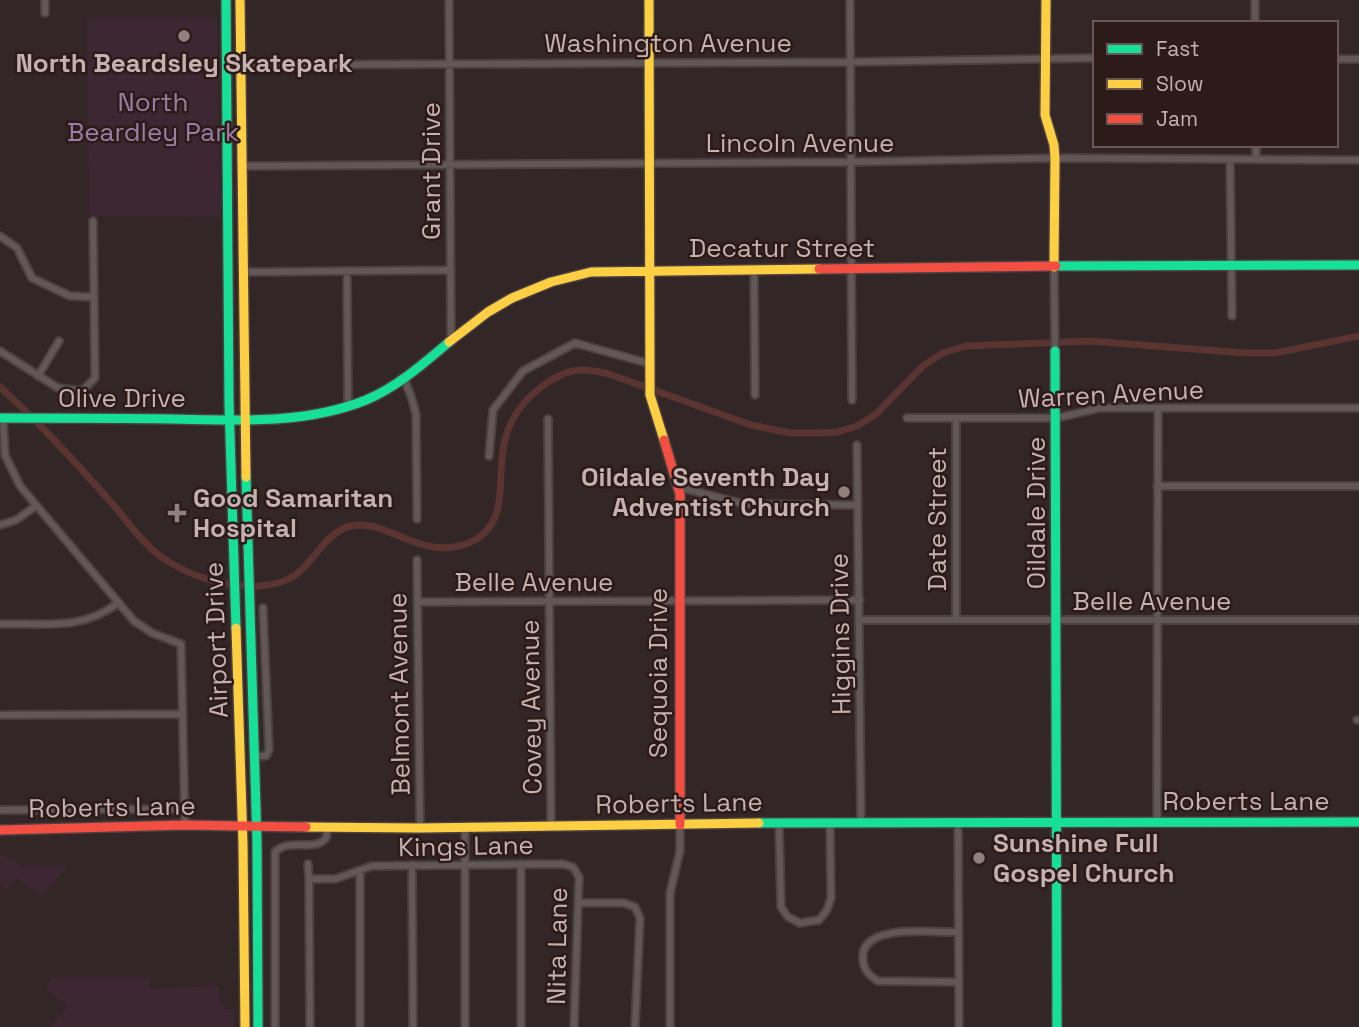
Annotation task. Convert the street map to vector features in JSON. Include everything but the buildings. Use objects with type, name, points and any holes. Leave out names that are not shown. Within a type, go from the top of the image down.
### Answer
[{"type":"main road","name":"Airport Drive","points":[[226,0],[230,419],[236,576],[245,1027]]},
{"type":"main road","name":"Airport Drive","points":[[240,0],[244,419],[257,827],[258,1027]]},
{"type":"main road","name":"Sequoia Drive","points":[[649,0],[650,395],[678,486],[680,825]]},
{"type":"main road","name":"Oildale Drive","points":[[1046,0],[1045,115],[1055,158],[1054,267]]},
{"type":"main road","name":"Decatur Street","points":[[244,419],[307,417],[368,399],[404,379],[496,307],[544,284],[591,272],[1232,264],[1359,265]]},
{"type":"main road","name":"Oildale Drive","points":[[1055,351],[1057,1027]]},
{"type":"main road","name":"Olive Drive","points":[[1,418],[244,419]]},
{"type":"main road","name":"Roberts Lane","points":[[0,830],[185,825],[420,828],[779,823],[1359,822]]},
{"type":"street","points":[[45,0],[45,13]]},
{"type":"street","name":"Grant Drive","points":[[449,0],[451,342]]},
{"type":"street","points":[[850,0],[852,400]]},
{"type":"street","points":[[1255,0],[1255,21]]},
{"type":"street","name":"Washington Avenue","points":[[240,65],[1093,58]]},
{"type":"street","points":[[1338,59],[1359,59]]},
{"type":"street","points":[[1256,147],[1256,159]]},
{"type":"street","name":"Lincoln Avenue","points":[[242,166],[1055,158],[1359,160]]},
{"type":"street","points":[[1230,159],[1233,316]]},
{"type":"street","points":[[0,351],[58,388],[82,391],[95,378],[93,220]]},
{"type":"street","points":[[0,236],[16,248],[32,278],[70,296],[93,297]]},
{"type":"street","name":"Oildale Drive","points":[[1054,267],[1055,351]]},
{"type":"street","points":[[754,269],[755,395]]},
{"type":"street","points":[[243,272],[451,270]]},
{"type":"street","points":[[347,271],[348,407]]},
{"type":"street","points":[[38,376],[59,341]]},
{"type":"street","points":[[489,456],[492,410],[523,371],[575,343],[651,364]]},
{"type":"street","points":[[404,379],[416,415],[417,519]]},
{"type":"street","name":"Warren Avenue","points":[[907,418],[1057,418],[1100,408],[1359,408]]},
{"type":"street","points":[[1157,408],[1157,822]]},
{"type":"street","points":[[1,418],[9,467],[20,486],[142,628],[181,644],[185,825]]},
{"type":"street","name":"Date Street","points":[[956,418],[956,620]]},
{"type":"street","name":"Covey Avenue","points":[[548,419],[551,826]]},
{"type":"street","name":"Higgins Drive","points":[[857,445],[861,823]]},
{"type":"street","points":[[678,486],[744,504],[857,505]]},
{"type":"street","points":[[1157,486],[1359,486]]},
{"type":"street","points":[[0,525],[16,520],[36,506]]},
{"type":"street","name":"Belmont Avenue","points":[[417,560],[420,828]]},
{"type":"street","name":"Belle Avenue","points":[[418,602],[860,600]]},
{"type":"street","points":[[0,624],[88,621],[118,603]]},
{"type":"street","points":[[254,756],[266,756],[269,750],[263,608]]},
{"type":"street","name":"Belle Avenue","points":[[860,620],[1359,620]]},
{"type":"street","points":[[0,715],[182,714]]},
{"type":"street","points":[[0,810],[185,809]]},
{"type":"street","points":[[779,823],[781,907],[788,918],[800,923],[819,920],[830,905],[831,823]]},
{"type":"street","points":[[958,823],[959,1027]]},
{"type":"street","name":"Sequoia Drive","points":[[670,1027],[670,893],[680,851],[680,825]]},
{"type":"street","points":[[275,1027],[275,852],[289,845],[318,845],[327,838],[328,827]]},
{"type":"street","points":[[465,827],[465,1027]]},
{"type":"street","points":[[308,864],[310,1027]]},
{"type":"street","points":[[521,864],[521,1027]]},
{"type":"street","name":"Kings Lane","points":[[309,879],[335,878],[372,866],[563,864],[573,867]]},
{"type":"street","points":[[412,866],[413,1027]]},
{"type":"street","name":"Nita Lane","points":[[573,867],[579,877],[574,1027]]},
{"type":"street","points":[[360,871],[360,1027]]},
{"type":"street","points":[[579,903],[624,903],[635,907],[640,918],[635,1027]]},
{"type":"street","points":[[958,932],[884,933],[872,939],[863,955],[864,968],[878,981],[959,982]]},
{"type":"green space","name":"North Beardley Park","points":[[217,17],[220,217],[89,216],[87,18]]},
{"type":"green space","points":[[0,854],[19,866],[68,866],[41,896],[18,878],[6,890],[0,885]]},
{"type":"green space","points":[[149,977],[149,989],[219,986],[219,1002],[223,1002],[224,1009],[234,1009],[234,1027],[49,1027],[67,1007],[45,988],[51,978]]},
{"type":"waterway","points":[[0,387],[56,442],[153,551],[173,564],[202,577],[251,586],[281,582],[292,577],[301,571],[331,537],[350,526],[378,528],[438,548],[455,547],[473,541],[493,522],[498,509],[502,453],[515,416],[524,402],[544,385],[575,370],[609,374],[751,425],[791,433],[820,433],[838,432],[857,426],[875,415],[924,365],[943,353],[966,346],[1090,341],[1275,353],[1359,336]]},
{"type":"traffic: fast","points":[[226,0],[229,403],[236,628]]},
{"type":"traffic: fast","points":[[1056,266],[1359,265]]},
{"type":"traffic: fast","points":[[0,418],[245,420],[319,414],[366,400],[388,389],[449,342]]},
{"type":"traffic: fast","points":[[1055,351],[1057,1027]]},
{"type":"traffic: fast","points":[[246,477],[257,842],[258,1027]]},
{"type":"traffic: fast","points":[[759,823],[1359,822]]},
{"type":"traffic: slow","points":[[240,0],[246,477]]},
{"type":"traffic: slow","points":[[649,0],[650,395],[664,440]]},
{"type":"traffic: slow","points":[[1046,0],[1045,115],[1055,158],[1054,267]]},
{"type":"traffic: slow","points":[[449,342],[488,312],[512,298],[551,282],[591,272],[819,269]]},
{"type":"traffic: slow","points":[[236,628],[243,844],[245,1027]]},
{"type":"traffic: slow","points":[[306,827],[759,823]]},
{"type":"traffic: jam","points":[[819,269],[1056,266]]},
{"type":"traffic: jam","points":[[664,440],[680,494],[680,825]]},
{"type":"traffic: jam","points":[[0,830],[185,825],[306,827]]},
{"type":"place","name":"North Beardsley Skatepark","points":[[184,36]]},
{"type":"place","name":"Oildale Seventh Day Adventist Church","points":[[844,492]]},
{"type":"place","name":"Good Samaritan Hospital","points":[[177,513]]},
{"type":"place","name":"Sunshine Full Gospel Church","points":[[979,858]]}]
